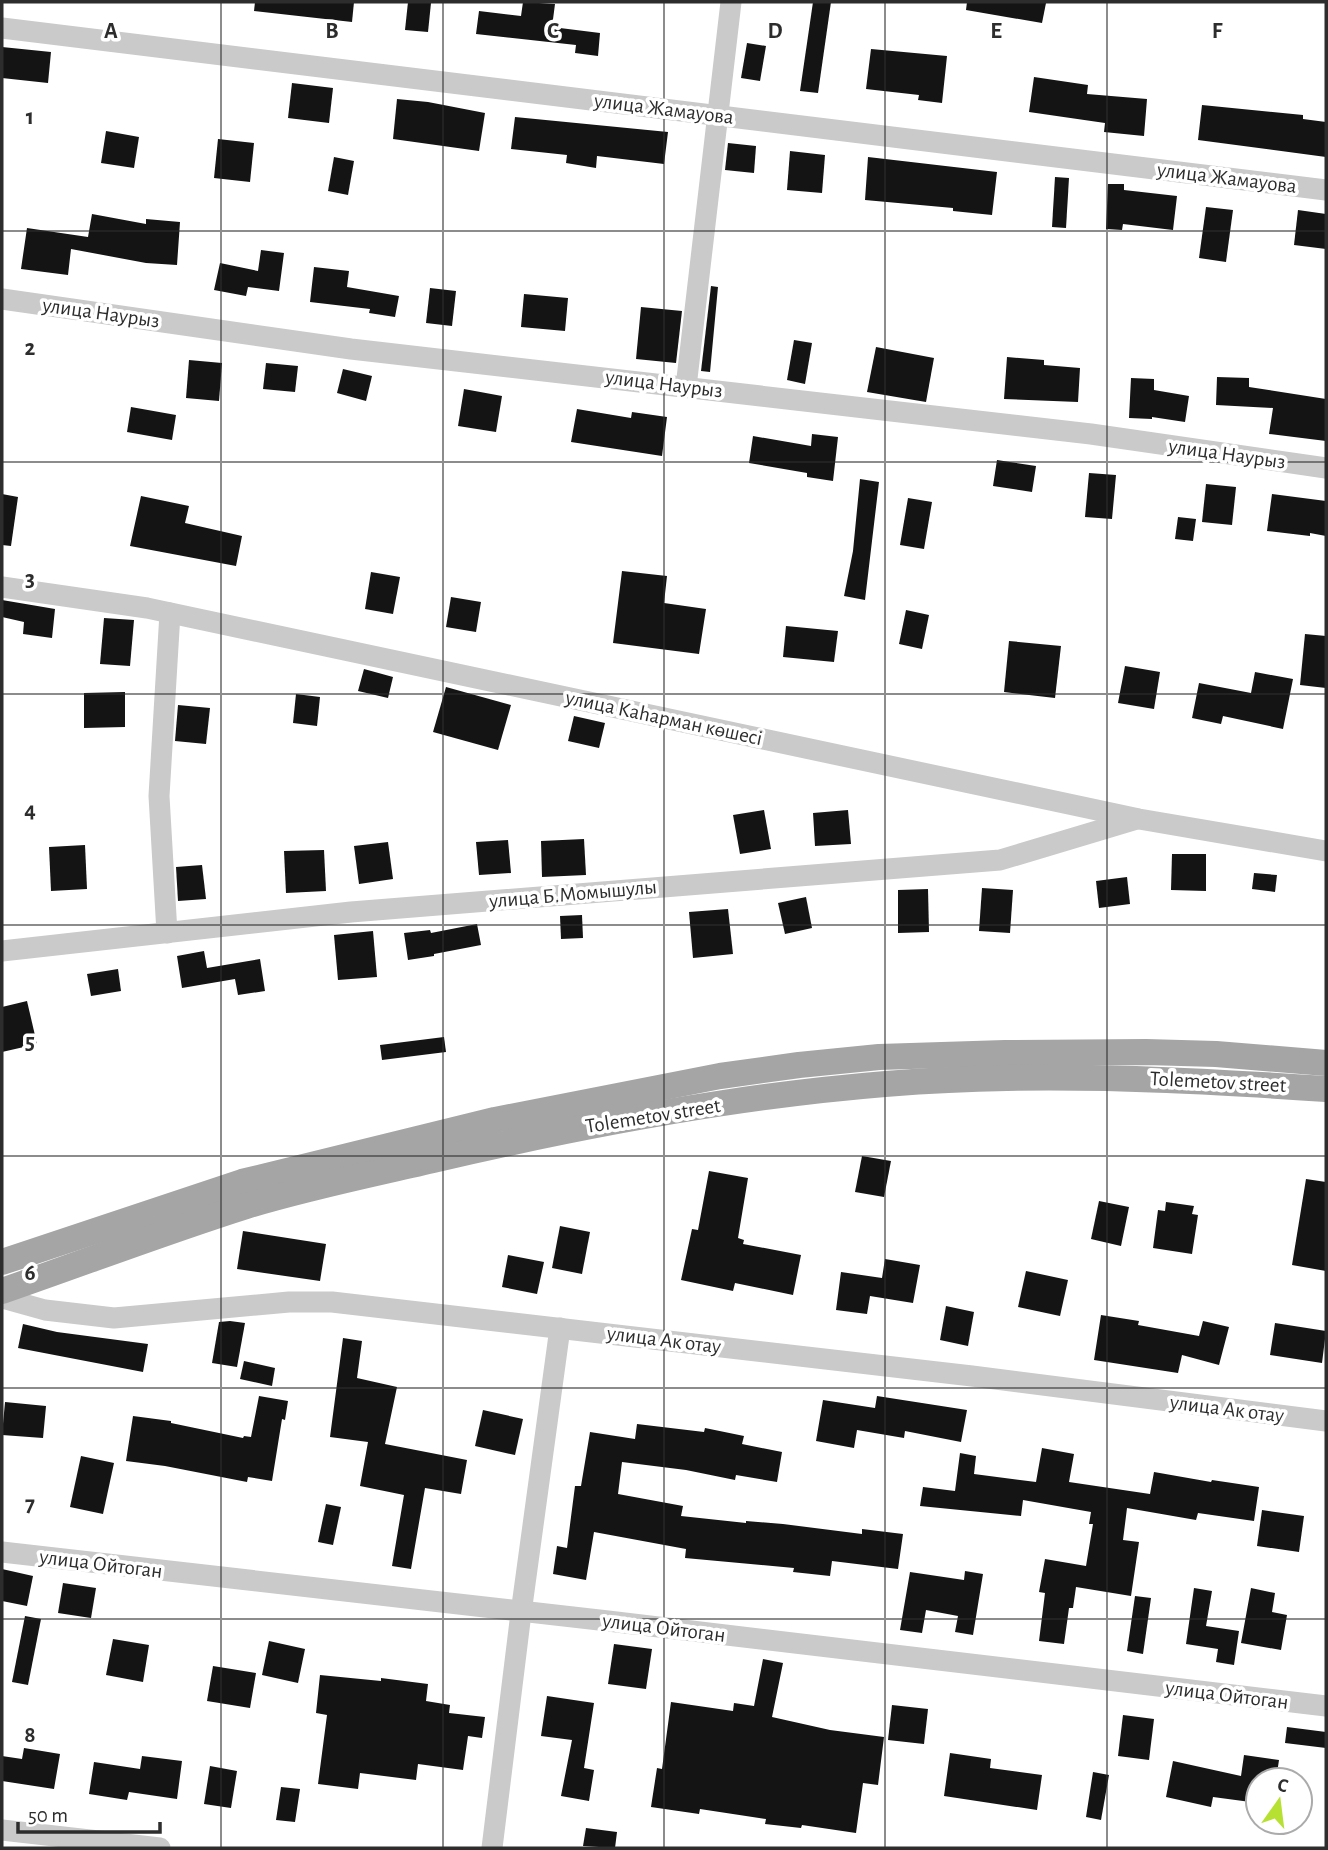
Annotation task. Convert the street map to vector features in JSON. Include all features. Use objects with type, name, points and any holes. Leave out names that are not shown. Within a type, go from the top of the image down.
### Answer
[{"type":"main road","name":"Tolemetov street","points":[[2,1262],[242,1182],[495,1120],[720,1076],[879,1057],[1005,1053],[1202,1054],[1326,1063]]},
{"type":"main road","name":"Tolemetov street","points":[[2,1291],[247,1206],[317,1187],[516,1141],[706,1107],[881,1085],[1005,1078],[1140,1078],[1326,1088]]},
{"type":"street","points":[[686,387],[731,2]]},
{"type":"street","name":"улица Жамауова","points":[[2,28],[1326,190]]},
{"type":"street","name":"улица Наурыз","points":[[2,299],[351,349],[1091,435],[1326,468]]},
{"type":"street","name":"улица Каһарман көшесі","points":[[2,587],[170,613],[1139,819],[1326,851]]},
{"type":"street","points":[[167,933],[159,796],[170,613]]},
{"type":"street","name":"улица Б.Момышулы","points":[[2,951],[365,911],[1000,860],[1139,819]]},
{"type":"street","name":"улица Ак отау","points":[[2,1298],[45,1310],[114,1318],[289,1302],[332,1302],[1326,1422]]},
{"type":"street","points":[[492,1848],[559,1328]]},
{"type":"street","name":"улица Ойтоган","points":[[2,1552],[1326,1706]]},
{"type":"street","points":[[2,1830],[160,1848]]},
{"type":"building","points":[[255,2],[354,2],[352,22],[254,11]]},
{"type":"building","points":[[408,2],[431,3],[428,32],[405,30]]},
{"type":"building","points":[[523,2],[555,4],[552,27],[600,33],[598,56],[575,53],[576,45],[476,34],[479,11],[521,16]]},
{"type":"building","points":[[813,2],[831,2],[818,93],[800,91]]},
{"type":"building","points":[[967,2],[1046,3],[1042,23],[966,10]]},
{"type":"building","points":[[747,43],[766,46],[760,81],[741,78]]},
{"type":"building","points":[[2,47],[51,52],[48,83],[2,78]]},
{"type":"building","points":[[871,49],[947,56],[942,103],[918,100],[919,95],[866,89]]},
{"type":"building","points":[[1034,77],[1088,85],[1087,94],[1147,99],[1144,136],[1104,132],[1105,123],[1029,112]]},
{"type":"building","points":[[292,83],[333,88],[329,123],[288,118]]},
{"type":"building","points":[[397,99],[485,113],[479,151],[393,139]]},
{"type":"building","points":[[1202,105],[1303,115],[1303,119],[1326,122],[1326,157],[1198,140]]},
{"type":"building","points":[[515,117],[668,132],[664,164],[597,156],[596,168],[566,163],[567,155],[511,149]]},
{"type":"building","points":[[106,131],[139,137],[134,168],[101,163]]},
{"type":"building","points":[[218,139],[254,143],[250,182],[214,178]]},
{"type":"building","points":[[728,143],[756,146],[754,173],[725,170]]},
{"type":"building","points":[[790,151],[825,155],[822,193],[787,190]]},
{"type":"building","points":[[334,157],[354,161],[348,195],[328,191]]},
{"type":"building","points":[[868,157],[997,172],[992,215],[953,211],[953,208],[865,200]]},
{"type":"building","points":[[1055,177],[1069,178],[1066,228],[1052,227]]},
{"type":"building","points":[[1108,184],[1124,184],[1124,190],[1177,196],[1173,230],[1123,224],[1122,230],[1106,229]]},
{"type":"building","points":[[1206,207],[1233,210],[1226,262],[1199,258]]},
{"type":"building","points":[[1298,210],[1326,214],[1326,249],[1294,245]]},
{"type":"building","points":[[92,214],[146,224],[146,219],[180,222],[177,265],[146,263],[71,249],[68,275],[21,269],[27,228],[88,237]]},
{"type":"building","points":[[261,250],[284,253],[279,291],[248,287],[246,296],[214,290],[220,263],[258,271]]},
{"type":"building","points":[[314,267],[349,271],[347,287],[399,296],[395,317],[369,313],[370,309],[310,302]]},
{"type":"building","points":[[711,286],[718,287],[710,372],[701,371]]},
{"type":"building","points":[[430,288],[456,291],[452,326],[426,323]]},
{"type":"building","points":[[524,294],[568,298],[565,331],[521,327]]},
{"type":"building","points":[[641,307],[682,311],[676,363],[636,359]]},
{"type":"building","points":[[794,340],[812,343],[805,384],[787,380]]},
{"type":"building","points":[[876,347],[934,358],[926,402],[867,392]]},
{"type":"building","points":[[1007,357],[1044,360],[1044,365],[1080,368],[1078,402],[1004,399]]},
{"type":"building","points":[[189,360],[222,363],[219,401],[186,398]]},
{"type":"building","points":[[266,363],[298,366],[295,392],[263,389]]},
{"type":"building","points":[[343,369],[372,376],[366,401],[337,393]]},
{"type":"building","points":[[1217,377],[1249,378],[1249,387],[1326,399],[1326,441],[1269,434],[1273,408],[1216,405]]},
{"type":"building","points":[[1131,378],[1154,379],[1154,390],[1189,396],[1185,422],[1152,417],[1129,418]]},
{"type":"building","points":[[464,389],[502,396],[496,432],[458,426]]},
{"type":"building","points":[[131,407],[176,415],[172,440],[127,432]]},
{"type":"building","points":[[577,409],[631,418],[632,412],[667,417],[662,456],[571,442]]},
{"type":"building","points":[[812,434],[838,437],[833,481],[807,477],[807,473],[749,463],[753,436],[811,446]]},
{"type":"building","points":[[997,460],[1036,466],[1032,492],[993,486]]},
{"type":"building","points":[[1089,473],[1116,475],[1112,519],[1085,517]]},
{"type":"building","points":[[860,479],[879,482],[865,600],[844,596],[853,551]]},
{"type":"building","points":[[1206,484],[1236,487],[1232,525],[1202,522]]},
{"type":"building","points":[[2,494],[18,497],[11,546],[2,545]]},
{"type":"building","points":[[1272,494],[1326,501],[1326,536],[1267,531]]},
{"type":"building","points":[[141,496],[189,506],[185,523],[242,536],[236,566],[130,546]]},
{"type":"building","points":[[908,498],[932,502],[924,549],[900,545]]},
{"type":"building","points":[[1178,517],[1196,519],[1193,541],[1175,539]]},
{"type":"building","points":[[622,571],[667,576],[664,603],[706,609],[699,654],[613,643]]},
{"type":"building","points":[[371,572],[400,577],[393,614],[365,609]]},
{"type":"building","points":[[451,597],[481,602],[476,632],[446,627]]},
{"type":"building","points":[[2,600],[55,609],[52,638],[23,634],[24,622],[2,617]]},
{"type":"building","points":[[906,610],[929,615],[922,649],[899,644]]},
{"type":"building","points":[[104,618],[134,620],[130,666],[100,664]]},
{"type":"building","points":[[786,626],[838,631],[834,662],[783,657]]},
{"type":"building","points":[[1305,634],[1326,636],[1326,688],[1300,685]]},
{"type":"building","points":[[1009,641],[1061,646],[1055,698],[1004,692]]},
{"type":"building","points":[[1125,666],[1160,672],[1154,709],[1118,703]]},
{"type":"building","points":[[364,669],[393,677],[388,698],[358,691]]},
{"type":"building","points":[[1255,672],[1293,679],[1283,729],[1223,716],[1221,724],[1192,718],[1199,683],[1251,693]]},
{"type":"building","points":[[446,687],[511,705],[498,750],[433,732]]},
{"type":"building","points":[[125,692],[125,727],[84,728],[84,693]]},
{"type":"building","points":[[296,694],[320,697],[317,726],[293,723]]},
{"type":"building","points":[[178,705],[210,708],[206,744],[175,741]]},
{"type":"building","points":[[574,716],[605,723],[599,748],[568,741]]},
{"type":"building","points":[[764,810],[771,849],[740,854],[733,815]]},
{"type":"building","points":[[848,810],[851,844],[815,846],[813,813]]},
{"type":"building","points":[[584,839],[586,875],[542,877],[541,841]]},
{"type":"building","points":[[508,840],[511,873],[479,875],[476,842]]},
{"type":"building","points":[[388,842],[393,879],[359,884],[354,846]]},
{"type":"building","points":[[85,845],[87,889],[51,891],[49,847]]},
{"type":"building","points":[[324,850],[326,891],[286,893],[284,851]]},
{"type":"building","points":[[1172,854],[1206,854],[1206,891],[1171,890]]},
{"type":"building","points":[[202,865],[206,899],[178,901],[176,867]]},
{"type":"building","points":[[1254,873],[1277,875],[1275,892],[1252,889]]},
{"type":"building","points":[[1127,877],[1130,904],[1099,908],[1096,881]]},
{"type":"building","points":[[982,888],[1013,890],[1010,933],[979,931]]},
{"type":"building","points":[[928,889],[929,932],[898,933],[898,890]]},
{"type":"building","points":[[806,897],[812,928],[785,934],[778,903]]},
{"type":"building","points":[[728,909],[733,954],[693,958],[689,912]]},
{"type":"building","points":[[582,915],[583,938],[561,939],[560,916]]},
{"type":"building","points":[[477,924],[481,945],[408,960],[404,933],[430,930],[431,933]]},
{"type":"building","points":[[373,931],[377,977],[338,980],[334,935]]},
{"type":"building","points":[[204,951],[207,968],[260,959],[265,991],[238,995],[235,979],[182,988],[177,956]]},
{"type":"building","points":[[118,969],[121,991],[91,996],[87,974]]},
{"type":"building","points":[[27,1001],[37,1044],[2,1052],[2,1007]]},
{"type":"building","points":[[444,1037],[446,1052],[382,1060],[380,1045]]},
{"type":"building","points":[[862,1156],[891,1161],[884,1197],[855,1192]]},
{"type":"building","points":[[709,1171],[748,1178],[738,1238],[744,1240],[743,1244],[801,1255],[793,1295],[735,1283],[733,1291],[681,1280],[692,1229],[698,1230]]},
{"type":"building","points":[[1306,1179],[1326,1182],[1326,1271],[1292,1265]]},
{"type":"building","points":[[1099,1201],[1129,1207],[1121,1246],[1091,1239]]},
{"type":"building","points":[[1166,1202],[1194,1206],[1192,1214],[1198,1215],[1192,1254],[1153,1248],[1158,1210],[1165,1211]]},
{"type":"building","points":[[560,1226],[590,1232],[582,1274],[552,1268]]},
{"type":"building","points":[[243,1231],[326,1244],[320,1281],[237,1269]]},
{"type":"building","points":[[508,1255],[544,1262],[537,1294],[502,1287]]},
{"type":"building","points":[[885,1259],[920,1265],[913,1303],[870,1296],[867,1314],[836,1310],[841,1272],[882,1278]]},
{"type":"building","points":[[1026,1271],[1068,1280],[1060,1316],[1018,1307]]},
{"type":"building","points":[[946,1306],[974,1312],[968,1346],[940,1340]]},
{"type":"building","points":[[1101,1315],[1199,1336],[1203,1321],[1229,1327],[1219,1365],[1182,1355],[1178,1373],[1094,1360]]},
{"type":"building","points":[[219,1322],[245,1323],[237,1367],[212,1363]]},
{"type":"building","points":[[1275,1323],[1326,1331],[1322,1363],[1270,1355]]},
{"type":"building","points":[[23,1324],[57,1332],[148,1344],[143,1372],[18,1348]]},
{"type":"building","points":[[343,1338],[362,1341],[357,1378],[397,1387],[385,1444],[467,1460],[461,1494],[425,1488],[411,1569],[392,1566],[404,1495],[360,1486],[368,1442],[330,1437]]},
{"type":"building","points":[[244,1361],[275,1368],[272,1386],[240,1379]]},
{"type":"building","points":[[259,1396],[288,1401],[285,1420],[282,1419],[272,1481],[248,1477],[247,1482],[126,1461],[133,1416],[171,1421],[243,1438],[251,1437]]},
{"type":"building","points":[[877,1396],[967,1410],[961,1442],[905,1431],[904,1438],[857,1430],[854,1448],[816,1441],[823,1400],[875,1408]]},
{"type":"building","points":[[5,1402],[46,1406],[43,1438],[2,1435]]},
{"type":"building","points":[[483,1410],[523,1419],[515,1455],[475,1446]]},
{"type":"building","points":[[637,1424],[704,1432],[705,1428],[744,1436],[742,1444],[782,1452],[777,1482],[736,1475],[735,1480],[686,1470],[622,1462],[618,1494],[683,1506],[681,1516],[783,1524],[862,1534],[862,1529],[903,1534],[898,1569],[832,1561],[830,1576],[793,1572],[794,1568],[685,1558],[686,1549],[594,1532],[586,1580],[553,1574],[557,1546],[567,1548],[575,1486],[581,1486],[590,1432],[635,1439]]},
{"type":"building","points":[[1042,1448],[1074,1454],[1069,1482],[1150,1494],[1154,1472],[1259,1487],[1254,1521],[1198,1513],[1196,1520],[1127,1508],[1123,1540],[1139,1542],[1131,1596],[1076,1587],[1073,1608],[1069,1608],[1064,1644],[1039,1641],[1045,1593],[1039,1592],[1045,1559],[1086,1566],[1093,1524],[1089,1524],[1091,1512],[1023,1500],[1021,1516],[920,1506],[923,1487],[955,1491],[960,1453],[976,1456],[974,1474],[1036,1482]]},
{"type":"building","points":[[81,1456],[114,1463],[103,1514],[70,1507]]},
{"type":"building","points":[[326,1504],[341,1507],[333,1545],[318,1542]]},
{"type":"building","points":[[1262,1510],[1304,1516],[1299,1552],[1257,1546]]},
{"type":"building","points":[[2,1569],[33,1576],[27,1606],[2,1601]]},
{"type":"building","points":[[965,1571],[983,1574],[973,1635],[955,1632],[958,1616],[926,1610],[922,1633],[900,1630],[910,1572],[964,1580]]},
{"type":"building","points":[[63,1583],[96,1588],[91,1618],[58,1613]]},
{"type":"building","points":[[1194,1588],[1212,1591],[1206,1626],[1239,1631],[1234,1665],[1216,1662],[1218,1649],[1186,1644]]},
{"type":"building","points":[[1251,1588],[1275,1593],[1272,1612],[1287,1615],[1281,1650],[1241,1643]]},
{"type":"building","points":[[1135,1596],[1151,1598],[1143,1654],[1127,1651]]},
{"type":"building","points":[[25,1616],[41,1619],[28,1685],[12,1682]]},
{"type":"building","points":[[113,1639],[149,1645],[143,1682],[106,1675]]},
{"type":"building","points":[[269,1641],[305,1649],[298,1683],[262,1675]]},
{"type":"building","points":[[614,1644],[652,1649],[646,1689],[608,1684]]},
{"type":"building","points":[[763,1659],[783,1663],[772,1717],[830,1730],[884,1737],[878,1785],[863,1783],[856,1833],[802,1825],[801,1828],[765,1824],[766,1819],[700,1809],[699,1814],[651,1807],[657,1768],[662,1769],[671,1702],[733,1711],[734,1703],[754,1706]]},
{"type":"building","points":[[213,1666],[256,1673],[250,1708],[207,1701]]},
{"type":"building","points":[[320,1675],[428,1684],[426,1701],[450,1705],[449,1713],[485,1717],[482,1738],[468,1736],[463,1770],[418,1764],[416,1780],[360,1773],[358,1789],[318,1784],[327,1715],[316,1713]]},
{"type":"building","points":[[547,1696],[594,1703],[584,1768],[594,1770],[589,1801],[561,1796],[572,1740],[541,1736]]},
{"type":"building","points":[[892,1705],[928,1709],[924,1744],[888,1740]]},
{"type":"building","points":[[1123,1715],[1154,1719],[1149,1760],[1118,1756]]},
{"type":"building","points":[[1287,1727],[1326,1732],[1326,1748],[1285,1743]]},
{"type":"building","points":[[24,1748],[60,1754],[54,1789],[2,1781],[2,1756],[22,1759]]},
{"type":"building","points":[[950,1753],[991,1759],[990,1768],[1042,1775],[1037,1810],[944,1796]]},
{"type":"building","points":[[1244,1755],[1279,1760],[1278,1766],[1244,1766],[1244,1801],[1213,1797],[1211,1807],[1166,1797],[1173,1761],[1241,1776]]},
{"type":"building","points":[[142,1756],[182,1761],[177,1799],[129,1792],[127,1800],[89,1794],[94,1762],[140,1769]]},
{"type":"building","points":[[210,1766],[237,1771],[231,1808],[204,1804]]},
{"type":"building","points":[[1093,1772],[1109,1775],[1101,1820],[1086,1817]]},
{"type":"building","points":[[281,1787],[300,1789],[295,1822],[276,1820]]},
{"type":"building","points":[[586,1828],[617,1832],[615,1848],[583,1846]]}]
